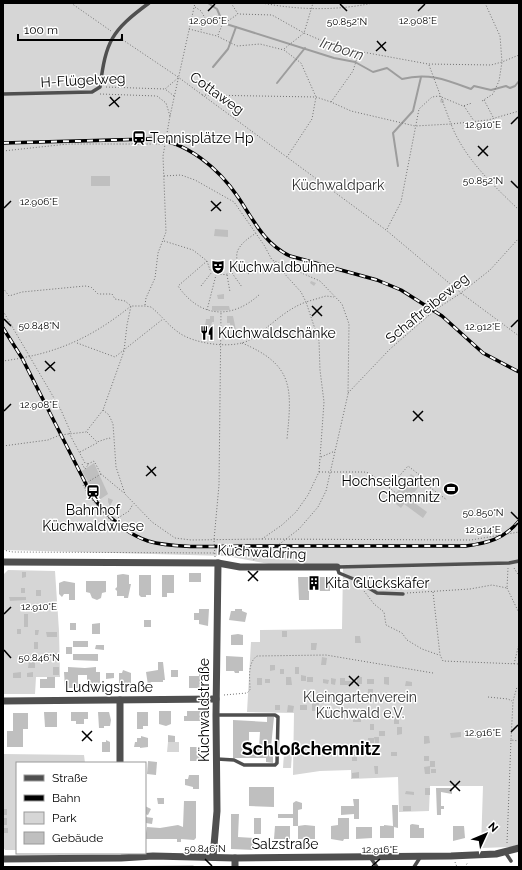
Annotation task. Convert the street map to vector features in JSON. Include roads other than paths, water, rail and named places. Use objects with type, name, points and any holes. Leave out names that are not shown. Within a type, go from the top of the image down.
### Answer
[{"type":"street","name":"Küchwaldring","points":[[3,562],[218,563],[240,567],[337,567]]},
{"type":"street","name":"Küchwaldstraße","points":[[213,857],[217,811],[216,698],[218,563]]},
{"type":"street","name":"Ludwigstraße","points":[[3,701],[216,698]]},
{"type":"street","points":[[120,700],[120,762]]},
{"type":"street","name":"Salzstraße","points":[[3,859],[121,856],[235,858],[421,856],[496,854],[519,848]]},
{"type":"street","points":[[235,858],[235,867]]},
{"type":"lane","name":"H-Flügelweg","points":[[3,94],[92,92],[100,87],[105,52],[114,34],[123,24],[149,3]]},
{"type":"lane","name":"Küchwaldring","points":[[337,567],[510,563],[519,561]]},
{"type":"lane","points":[[337,567],[339,573],[356,580],[377,593],[403,594]]},
{"type":"lane","points":[[216,715],[275,715],[278,717],[277,763],[275,765],[244,765],[234,760],[217,759]]},
{"type":"lane","points":[[505,852],[511,862]]},
{"type":"lane","points":[[370,856],[377,867]]},
{"type":"lane","points":[[414,867],[421,856]]},
{"type":"waterway","name":"Irrborn","points":[[208,3],[217,9],[223,23],[334,58],[355,62],[373,72],[387,68],[402,79],[420,76],[437,78],[471,89],[474,86],[491,90],[506,86],[510,88],[515,86],[519,81]]},
{"type":"waterway","points":[[213,67],[228,49],[236,27]]},
{"type":"waterway","points":[[277,83],[305,48]]},
{"type":"waterway","points":[[398,166],[393,133],[413,111],[421,77]]},
{"type":"railway","points":[[3,143],[150,139],[163,141],[189,150],[221,176],[238,197],[266,238],[281,251],[290,256],[377,280],[401,290],[442,316],[483,353],[519,372]]},
{"type":"railway","points":[[3,328],[22,358],[92,496],[110,517],[124,529],[139,538],[159,544],[197,546],[466,546],[488,542],[495,539],[507,532],[519,521]]},
{"type":"place","name":"Tennisplätze Hp","points":[[139,138]]},
{"type":"place","name":"Küchwaldbühne","points":[[218,267]]},
{"type":"place","name":"Küchwaldschänke","points":[[207,333]]},
{"type":"place","name":"Hochseilgarten Chemnitz","points":[[451,489]]},
{"type":"place","name":"Bahnhof Küchwaldwiese","points":[[93,492]]},
{"type":"place","name":"Kita Glückskäfer","points":[[314,583]]},
{"type":"district","name":"Schloßchemnitz","points":[[311,749]]},
{"type":"park label","name":"Küchwaldpark","points":[[338,185]]},
{"type":"park label","name":"Kleingartenverein Küchwald e.V.","points":[[360,706]]}]
